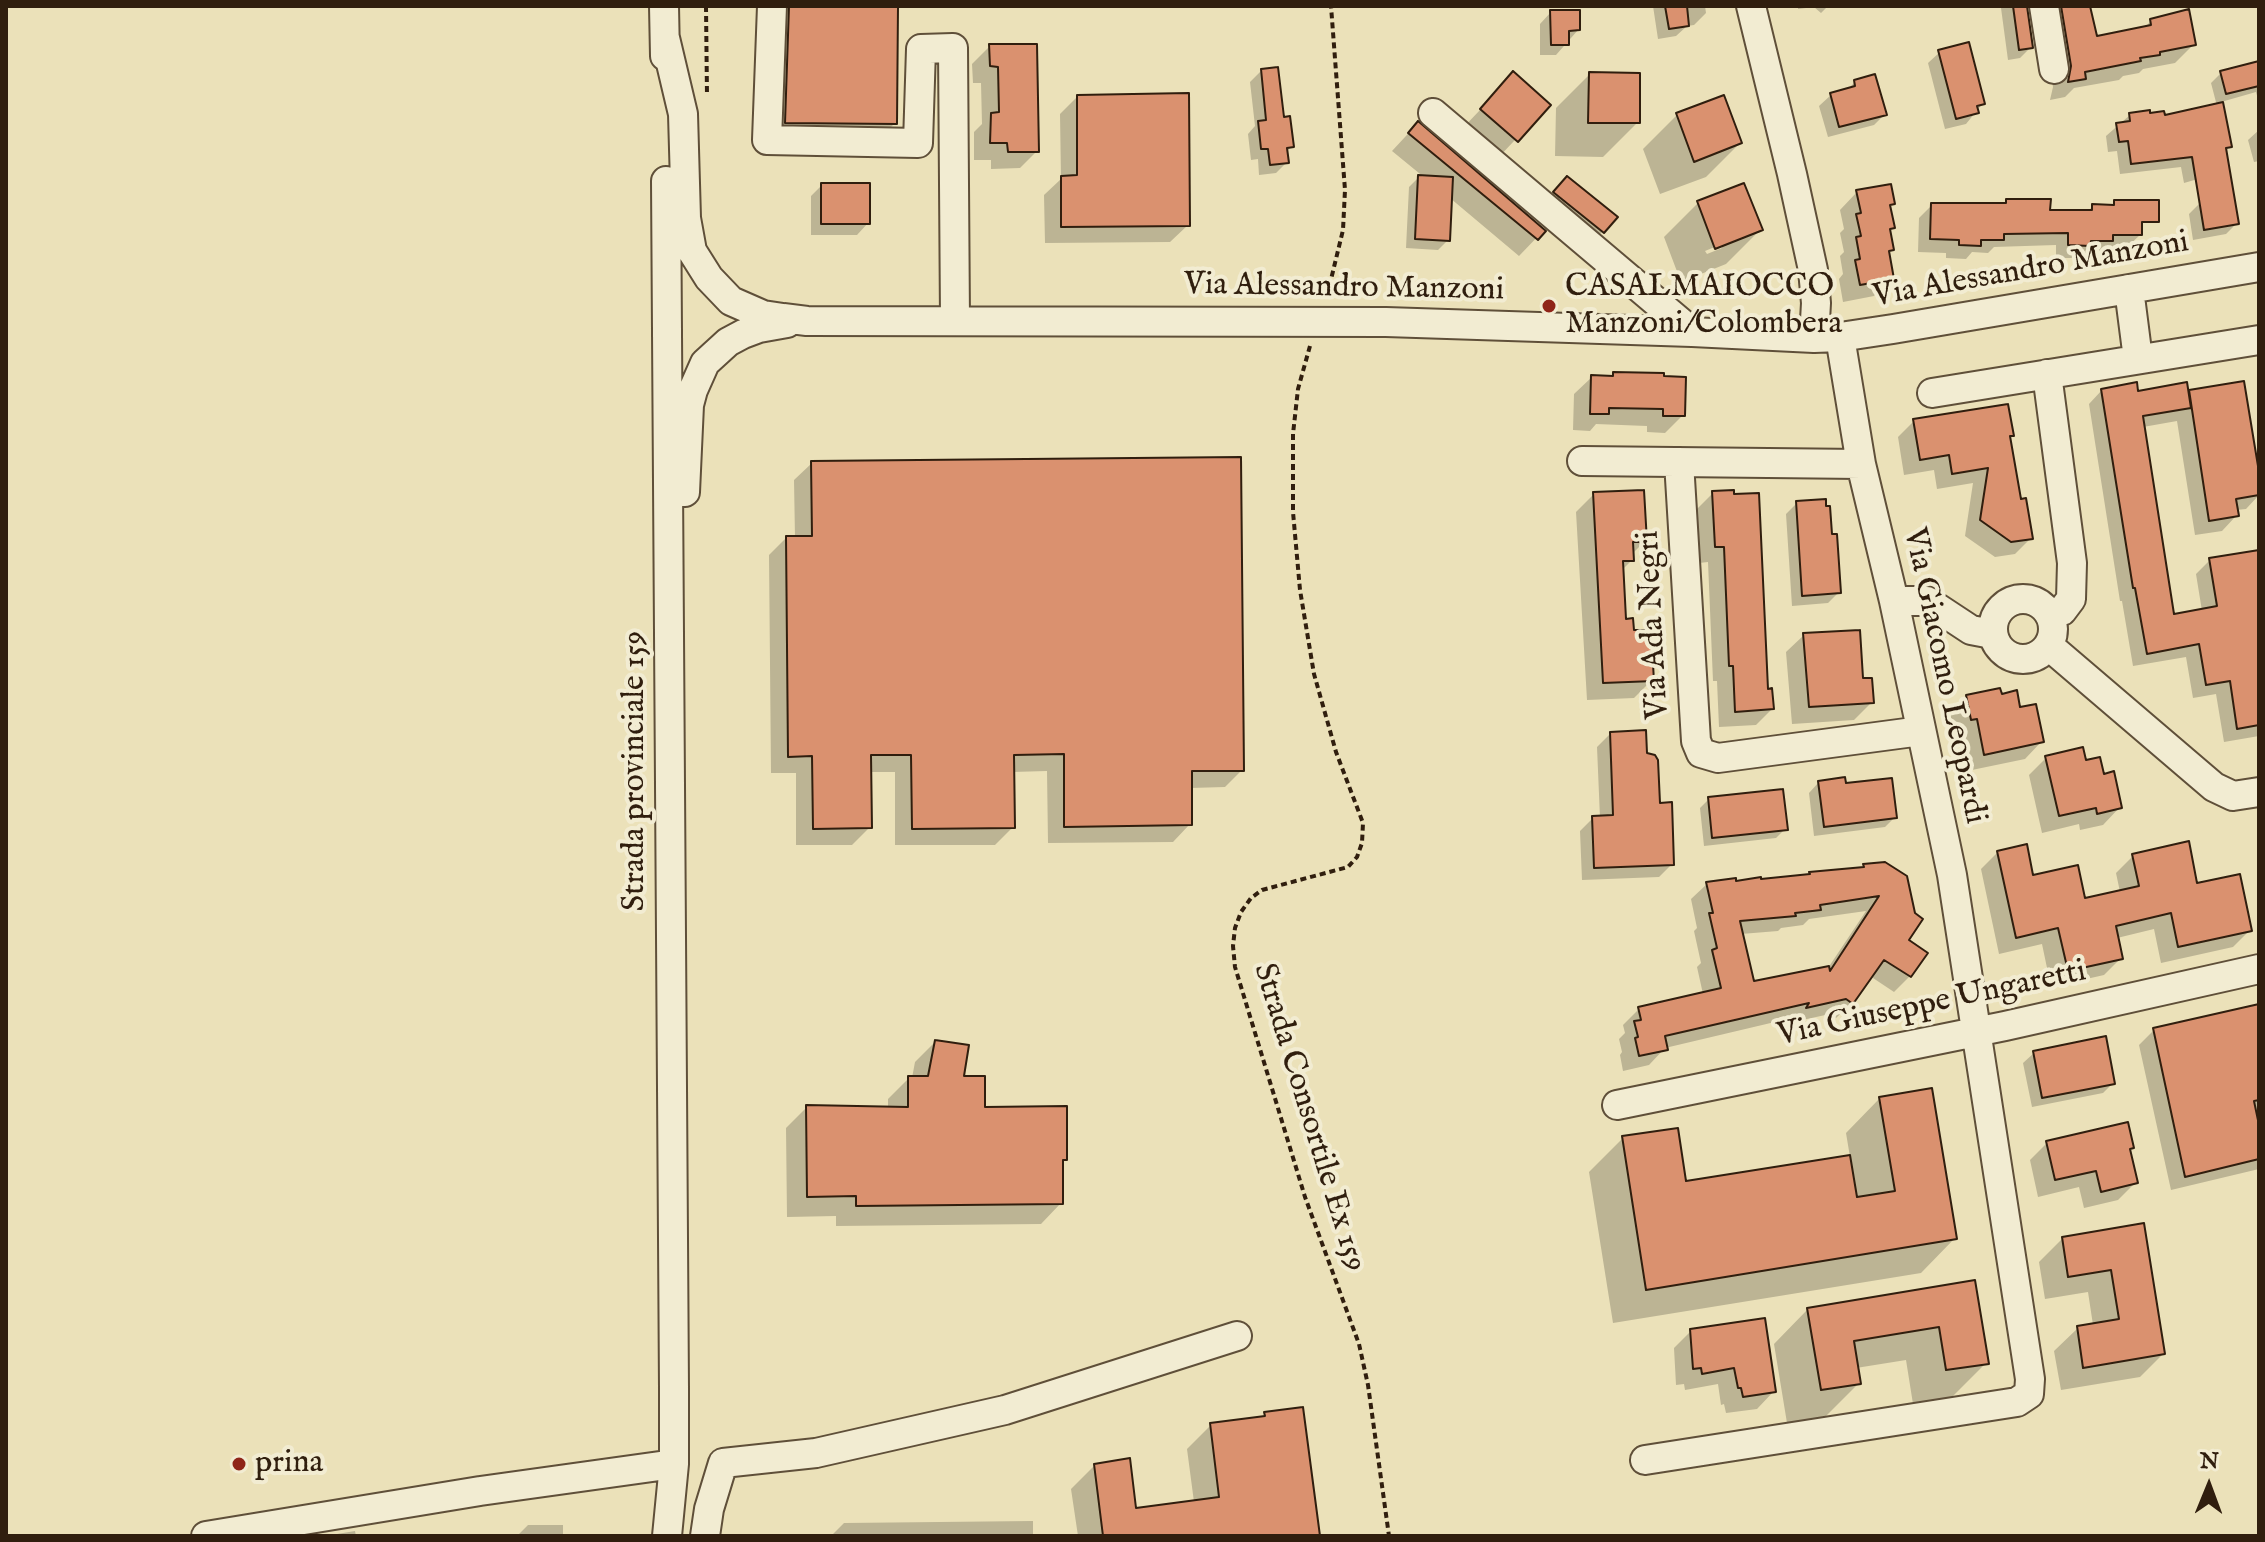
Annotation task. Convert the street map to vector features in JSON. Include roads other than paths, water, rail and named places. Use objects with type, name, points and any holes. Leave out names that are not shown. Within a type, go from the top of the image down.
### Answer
[{"type":"street","name":"Strada provinciale 159","points":[[664,6],[674,1464],[667,1536]]},
{"type":"street","points":[[772,6],[767,140],[918,143],[921,49],[953,48],[955,319]]},
{"type":"street","name":"Via Giacomo Leopardi","points":[[1645,1460],[2017,1402],[2029,1394],[2030,1379],[1952,875],[1894,601],[1861,464],[1827,338],[1816,313],[1813,270],[1751,6]]},
{"type":"street","points":[[2044,6],[2054,69]]},
{"type":"street","points":[[665,38],[683,114],[686,218],[692,251],[709,278],[731,301],[763,315],[807,321]]},
{"type":"street","points":[[1433,113],[1692,332]]},
{"type":"street","name":"Via Alessandro Manzoni","points":[[807,321],[1386,322],[1827,338],[2259,267]]},
{"type":"street","points":[[2129,289],[2138,359]]},
{"type":"street","points":[[668,538],[685,491],[689,405],[695,382],[705,363],[728,342],[743,334],[776,324],[807,321]]},
{"type":"street","points":[[1932,393],[2259,340]]},
{"type":"street","points":[[2047,374],[2072,563],[2071,599],[2062,611],[2050,614]]},
{"type":"street","points":[[1582,461],[1861,464]]},
{"type":"street","name":"Via Ada Negri","points":[[1679,462],[1696,741],[1701,753],[1718,758],[1921,731]]},
{"type":"street","points":[[2021,598],[2038,602],[2050,614],[2054,630],[2049,646],[2038,656],[2024,660],[2009,657],[1998,648],[1992,634],[1994,617],[2004,604],[2021,598]]},
{"type":"street","points":[[1894,601],[1927,601],[1971,630],[1992,634]]},
{"type":"street","points":[[2049,646],[2214,787],[2233,796],[2259,792]]},
{"type":"street","name":"Via Giuseppe Ungaretti","points":[[1617,1105],[2005,1026],[2259,969]]},
{"type":"street","points":[[705,1536],[709,1509],[723,1463],[816,1453],[1005,1410],[1237,1336]]},
{"type":"street","points":[[206,1536],[551,1480],[674,1464]]},
{"type":"place","name":"CASALMAIOCCO Manzoni/Colombera","points":[[1549,306]]},
{"type":"place","name":"prina","points":[[239,1464]]}]
